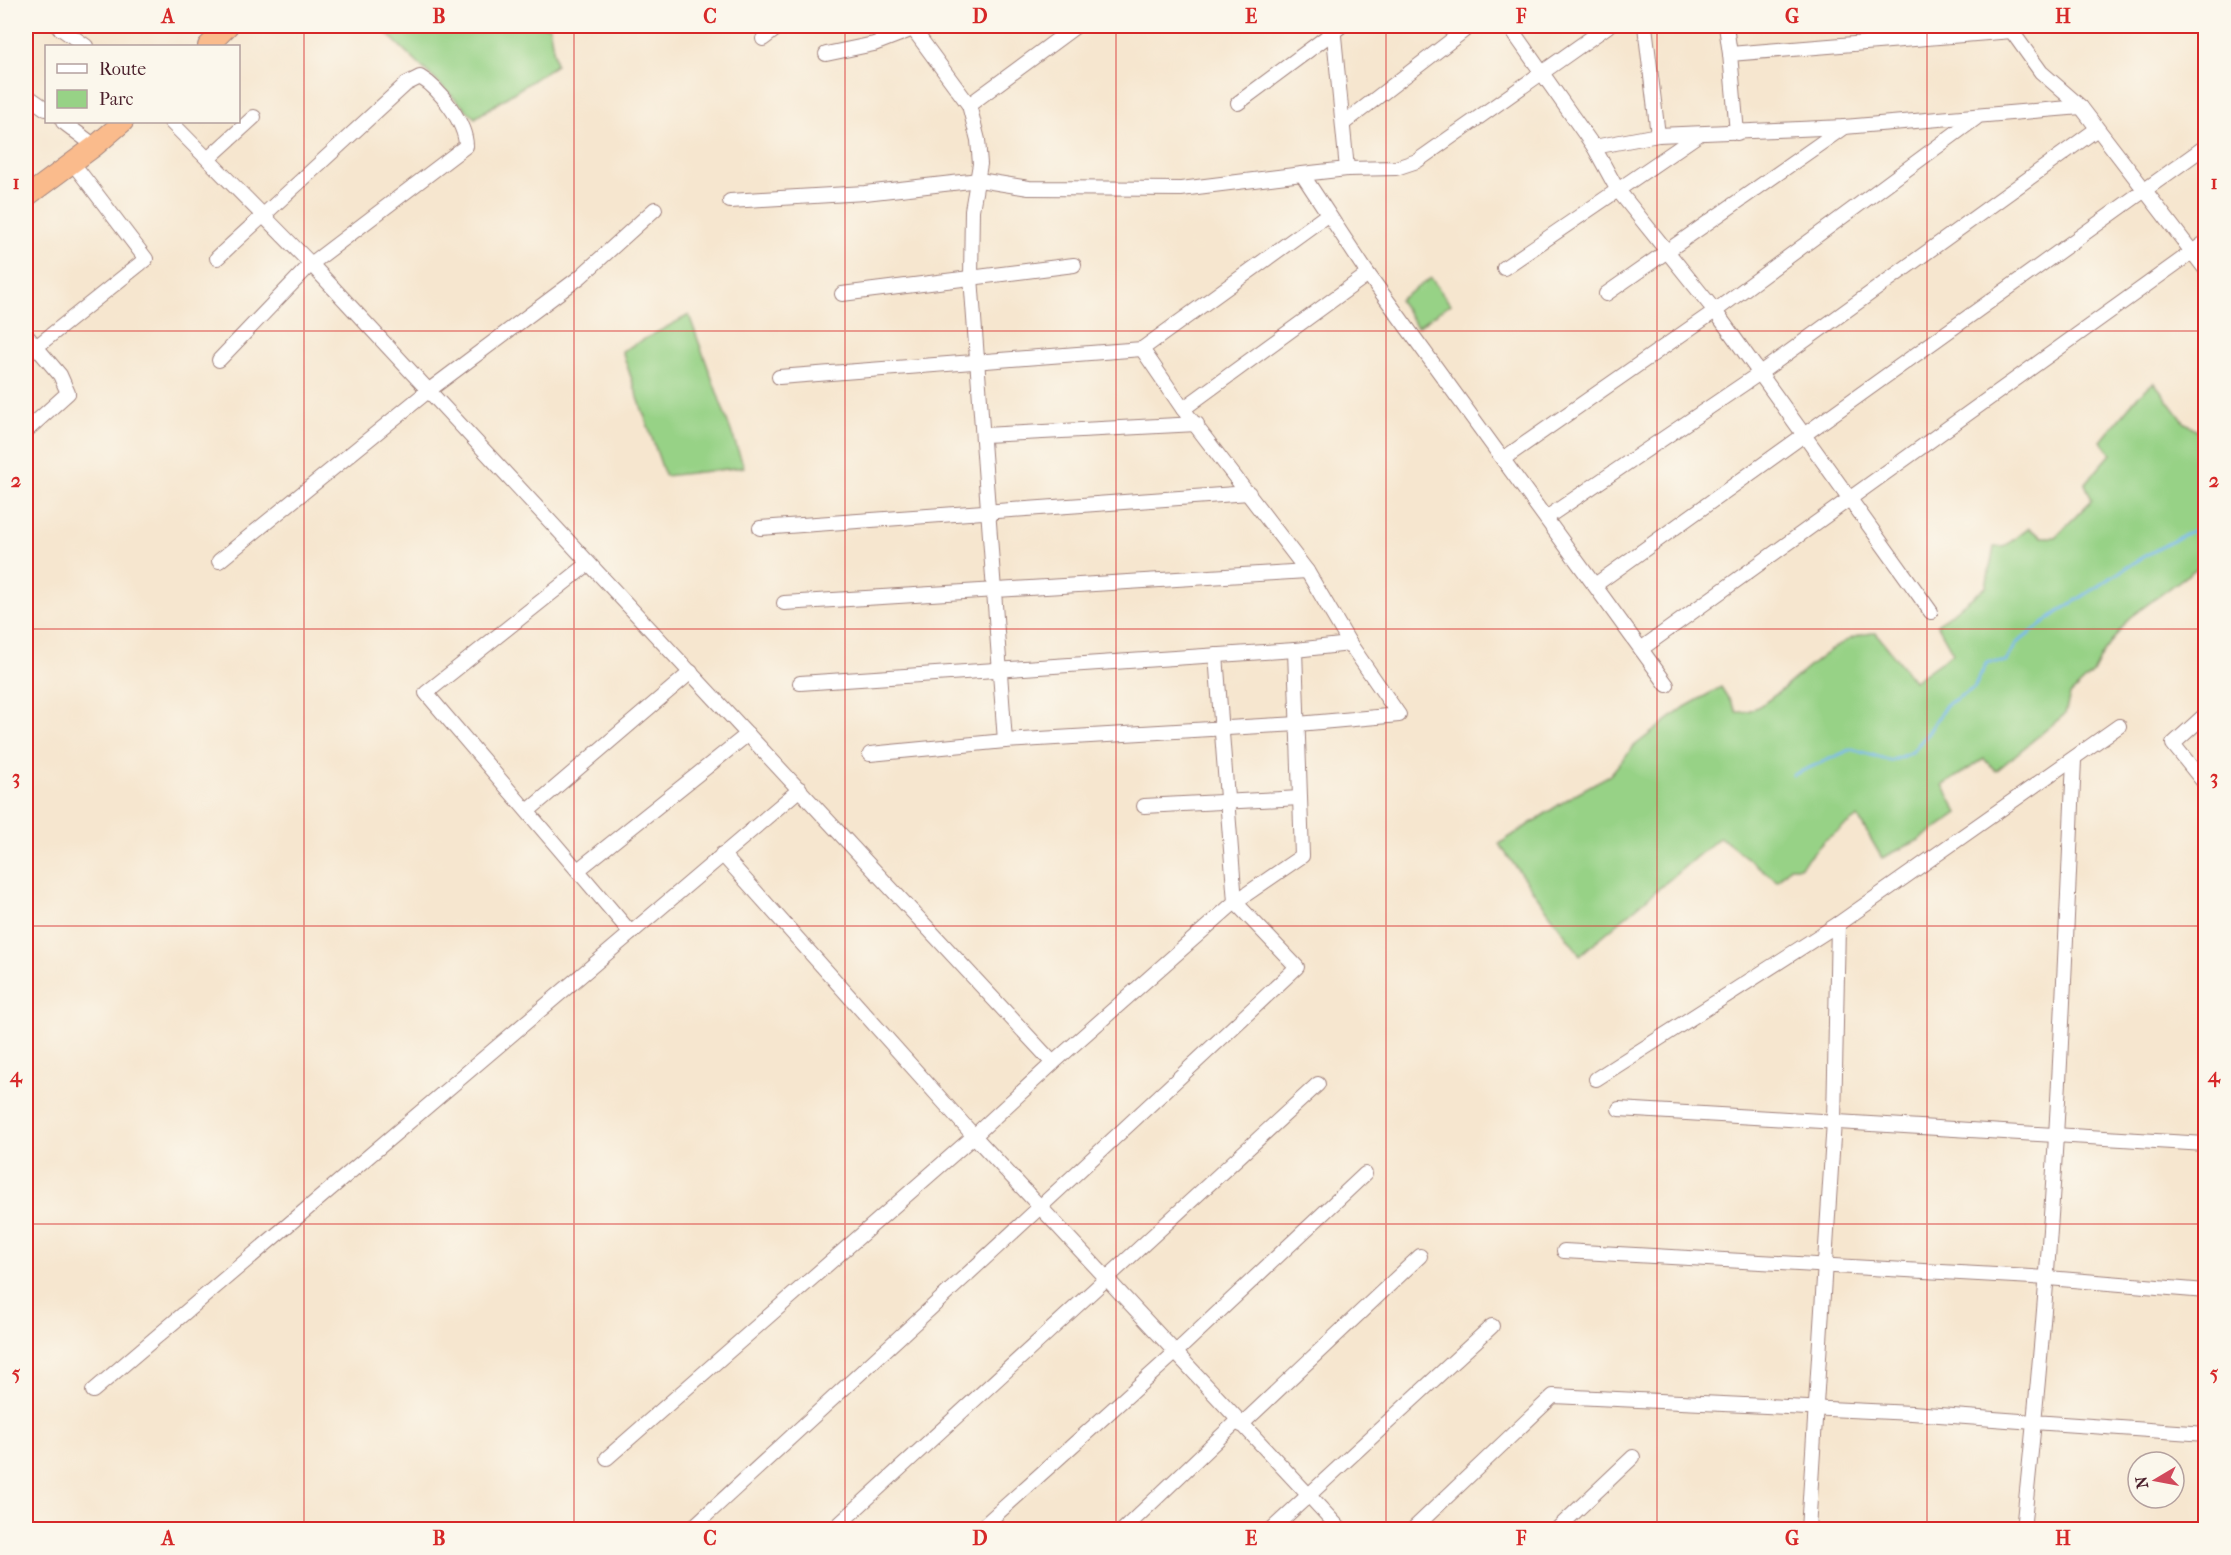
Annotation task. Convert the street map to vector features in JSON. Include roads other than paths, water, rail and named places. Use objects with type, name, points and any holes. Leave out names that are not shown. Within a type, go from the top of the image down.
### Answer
[{"type":"highway","points":[[209,45],[228,26]]},
{"type":"highway","points":[[26,197],[95,146],[122,123]]},
{"type":"street","points":[[61,26],[85,45]]},
{"type":"street","points":[[763,39],[780,26]]},
{"type":"street","points":[[969,105],[1076,26]]},
{"type":"street","points":[[1344,123],[1470,26]]},
{"type":"street","points":[[1509,26],[1544,72],[1594,147],[1617,189],[1715,311],[1930,612]]},
{"type":"street","points":[[730,201],[865,193],[979,180],[1029,188],[1181,189],[1347,169],[1396,168],[1417,161],[1608,26]]},
{"type":"street","points":[[1645,26],[1658,135]]},
{"type":"street","points":[[1726,26],[1737,133]]},
{"type":"street","points":[[826,54],[874,44],[916,27],[969,105],[978,140],[979,180],[972,210],[971,277],[990,512],[992,591],[1005,741]]},
{"type":"street","points":[[1337,28],[1347,169]]},
{"type":"street","points":[[1238,103],[1337,28]]},
{"type":"street","points":[[1730,54],[2010,28],[2041,72],[2081,107],[2205,270]]},
{"type":"street","points":[[217,258],[406,84],[420,77],[440,92],[466,136],[466,146],[311,264],[219,360]]},
{"type":"street","points":[[26,95],[45,108]]},
{"type":"street","points":[[1594,147],[1658,135],[1844,127],[1976,118],[2081,107]]},
{"type":"street","points":[[208,158],[254,117]]},
{"type":"street","points":[[1503,459],[1715,311],[1976,118]]},
{"type":"street","points":[[64,123],[95,146]]},
{"type":"street","points":[[172,123],[311,264],[1053,1063]]},
{"type":"street","points":[[1606,294],[1844,127]]},
{"type":"street","points":[[1546,518],[1760,373],[2097,129]]},
{"type":"street","points":[[1504,268],[1698,135]]},
{"type":"street","points":[[1595,585],[2205,146]]},
{"type":"street","points":[[26,431],[68,393],[60,375],[28,339],[146,259],[72,162]]},
{"type":"street","points":[[1302,174],[1368,274],[1667,685]]},
{"type":"street","points":[[219,561],[428,392],[579,278],[655,209]]},
{"type":"street","points":[[779,377],[1142,349],[1327,215]]},
{"type":"street","points":[[1641,649],[2205,242]]},
{"type":"street","points":[[842,294],[1074,265]]},
{"type":"street","points":[[1183,409],[1368,274]]},
{"type":"street","points":[[870,754],[1005,741],[1298,724],[1399,715],[1350,644],[1306,571],[1197,424],[1183,409],[1142,349]]},
{"type":"street","points":[[984,435],[1197,424]]},
{"type":"street","points":[[760,528],[1249,493]]},
{"type":"street","points":[[588,564],[426,693],[631,933]]},
{"type":"street","points":[[784,603],[1306,571]]},
{"type":"street","points":[[800,683],[1000,668],[1216,656],[1350,644]]},
{"type":"street","points":[[608,1458],[974,1136],[1235,902],[1302,856],[1294,650]]},
{"type":"street","points":[[690,1530],[1040,1209],[1131,1120],[1297,967],[1235,902],[1225,802],[1216,656]]},
{"type":"street","points":[[528,811],[691,672]]},
{"type":"street","points":[[2205,714],[2173,744],[2205,785]]},
{"type":"street","points":[[1596,1079],[1838,924],[2074,760],[2119,726]]},
{"type":"street","points":[[578,870],[748,734]]},
{"type":"street","points":[[2023,1530],[2048,1278],[2058,1134],[2074,760]]},
{"type":"street","points":[[93,1391],[801,789]]},
{"type":"street","points":[[1144,806],[1300,798]]},
{"type":"street","points":[[722,854],[1040,1209],[1341,1530]]},
{"type":"street","points":[[1808,1530],[1834,1121],[1838,924]]},
{"type":"street","points":[[833,1530],[1318,1084]]},
{"type":"street","points":[[1619,1109],[2205,1144]]},
{"type":"street","points":[[979,1530],[1176,1352],[1365,1174]]},
{"type":"street","points":[[1564,1251],[2048,1278],[2205,1291]]},
{"type":"street","points":[[1124,1530],[1420,1256]]},
{"type":"street","points":[[1271,1530],[1492,1326]]},
{"type":"street","points":[[1412,1530],[1553,1396],[1815,1408],[2205,1434]]},
{"type":"street","points":[[1556,1530],[1633,1457]]},
{"type":"waterway","points":[[1793,775],[1852,749],[1891,761],[1912,752],[1928,733],[1946,705],[1974,688],[1987,662],[2006,662],[2017,643],[2057,613],[2143,557],[2206,523]]}]
